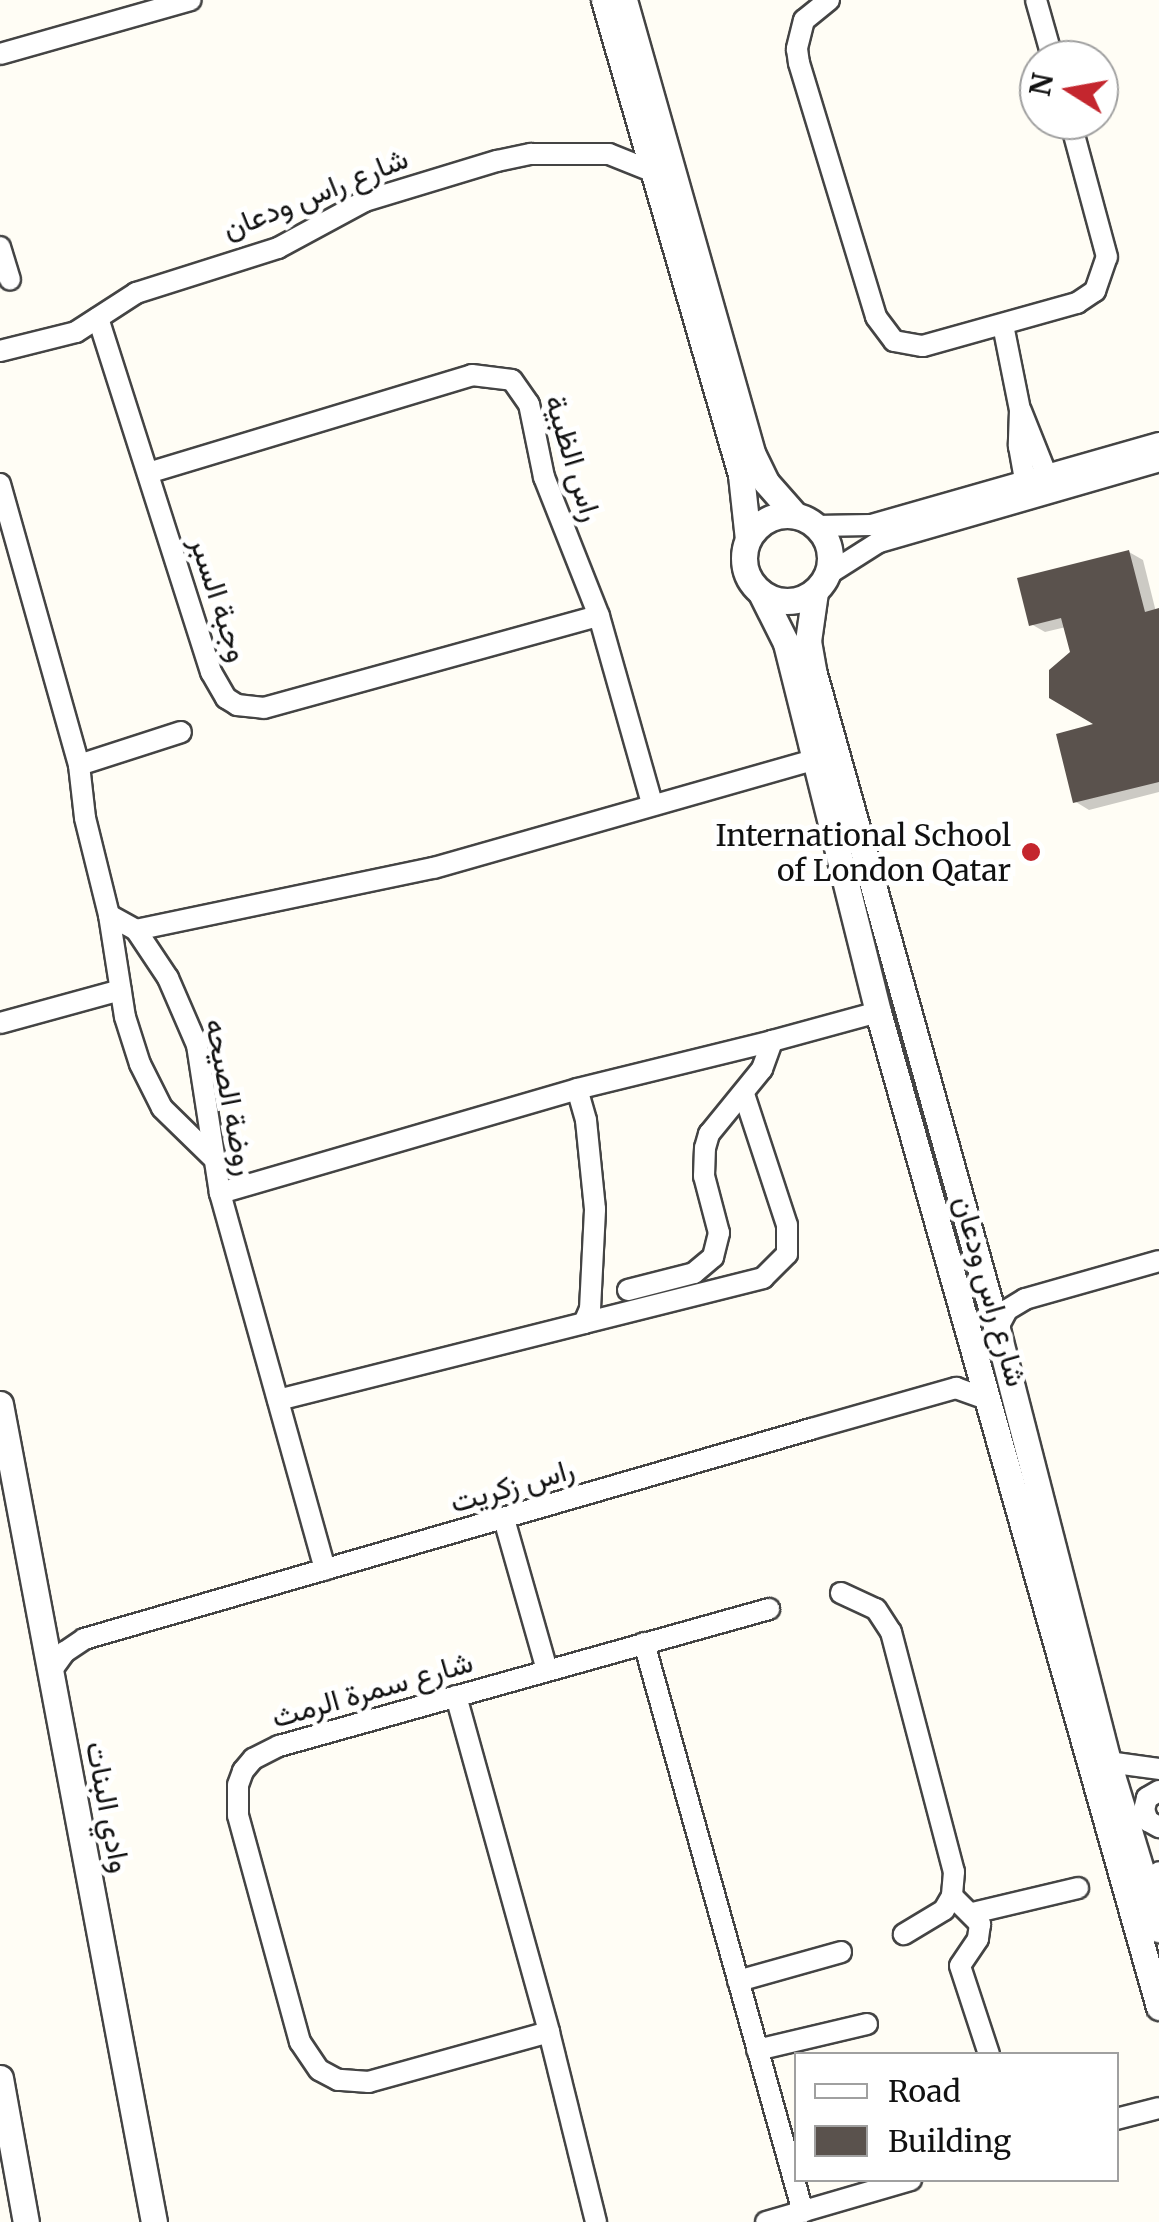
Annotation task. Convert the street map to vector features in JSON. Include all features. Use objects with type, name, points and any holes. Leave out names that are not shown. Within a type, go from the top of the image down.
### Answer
[{"type":"street","points":[[0,53],[191,0]]},
{"type":"street","points":[[604,0],[649,170],[741,475],[748,539],[747,574],[761,593],[788,602],[879,542],[1027,488]]},
{"type":"street","points":[[624,0],[753,455],[766,482],[806,521],[830,554],[821,583]]},
{"type":"street","points":[[829,0],[804,20],[797,49],[880,326],[894,341],[914,347],[1077,304],[1091,295],[1104,275],[1104,243],[1076,140]]},
{"type":"street","points":[[1036,0],[1047,40]]},
{"type":"street","points":[[609,154],[626,140],[638,120]]},
{"type":"street","name":"شارع راس ودعان","points":[[0,350],[76,332],[136,292],[278,248],[319,223],[386,194],[521,155],[609,154],[649,170]]},
{"type":"street","points":[[0,247],[10,280]]},
{"type":"street","name":"وجبة السبر","points":[[98,318],[211,672],[226,698],[264,708],[598,616]]},
{"type":"street","points":[[1002,326],[1020,410],[1027,488]]},
{"type":"street","name":"راس الظبية","points":[[148,473],[472,376],[501,377],[520,386],[530,404],[552,504],[598,616],[652,803]]},
{"type":"street","points":[[1020,410],[1050,482]]},
{"type":"street","points":[[1050,482],[1159,443]]},
{"type":"street","points":[[748,539],[768,519],[871,525],[1050,482],[1159,461]]},
{"type":"street","points":[[0,484],[79,765],[85,818],[109,915],[120,990],[140,1064],[162,1108],[212,1157]]},
{"type":"street","name":"شارع راس ودعان","points":[[821,583],[808,624],[810,658],[986,1288],[1108,1762],[1158,1925]]},
{"type":"street","name":"شارع راس ودعان","points":[[761,593],[786,643],[878,1012],[1159,2007]]},
{"type":"street","points":[[79,765],[181,732]]},
{"type":"street","points":[[136,930],[434,868],[816,759]]},
{"type":"street","name":"روضة الصيحه","points":[[109,915],[136,930],[168,978],[197,1046],[220,1193],[325,1570]]},
{"type":"street","points":[[0,1023],[120,990]]},
{"type":"street","points":[[220,1193],[577,1089],[878,1012]]},
{"type":"street","points":[[628,1290],[694,1273],[713,1257],[719,1234],[704,1176],[704,1148],[709,1134],[762,1069],[772,1041]]},
{"type":"street","points":[[577,1089],[586,1120],[595,1209],[590,1310],[584,1323]]},
{"type":"street","points":[[278,1400],[763,1278],[787,1254],[787,1225],[744,1094]]},
{"type":"street","points":[[997,1330],[1007,1310],[1025,1299],[1159,1261]]},
{"type":"street","points":[[986,1288],[1002,1297],[1025,1299]]},
{"type":"street","points":[[977,1356],[956,1388],[989,1400]]},
{"type":"street","name":"راس زكريت","points":[[50,1671],[84,1639],[956,1388]]},
{"type":"street","name":"وادي البنات","points":[[0,1404],[154,2222]]},
{"type":"street","points":[[504,1519],[547,1670]]},
{"type":"street","points":[[840,1593],[876,1609],[891,1632],[954,1872],[952,1896],[934,1920],[904,1934]]},
{"type":"street","name":"شارع سمرة الرمث","points":[[549,2032],[359,2083],[338,2080],[319,2070],[300,2042],[238,1815],[236,1800],[244,1771],[265,1751],[770,1609]]},
{"type":"street","points":[[41,1622],[84,1639]]},
{"type":"street","points":[[644,1644],[794,2181]]},
{"type":"street","points":[[456,1696],[549,2032],[596,2222]]},
{"type":"street","points":[[1108,1762],[1159,1769]]},
{"type":"street","points":[[1159,1791],[1147,1798],[1144,1810],[1148,1821],[1159,1827]]},
{"type":"street","points":[[1158,1925],[1159,1872]]},
{"type":"street","points":[[974,1913],[1078,1888]]},
{"type":"street","points":[[952,1896],[974,1913],[980,1932],[962,1956],[960,1970],[989,2052]]},
{"type":"street","points":[[738,1981],[841,1952]]},
{"type":"street","points":[[756,2050],[867,2024]]},
{"type":"street","points":[[0,2078],[26,2222]]},
{"type":"street","points":[[1119,2119],[1159,2108]]},
{"type":"street","points":[[794,2182],[803,2212]]},
{"type":"street","points":[[766,2222],[903,2182]]},
{"type":"building","points":[[1129,550],[1145,612],[1159,608],[1159,782],[1073,803],[1056,734],[1093,724],[1049,698],[1049,670],[1070,652],[1061,618],[1029,626],[1017,578]]},
{"type":"place","name":"International School of London Qatar","points":[[1031,852]]}]
